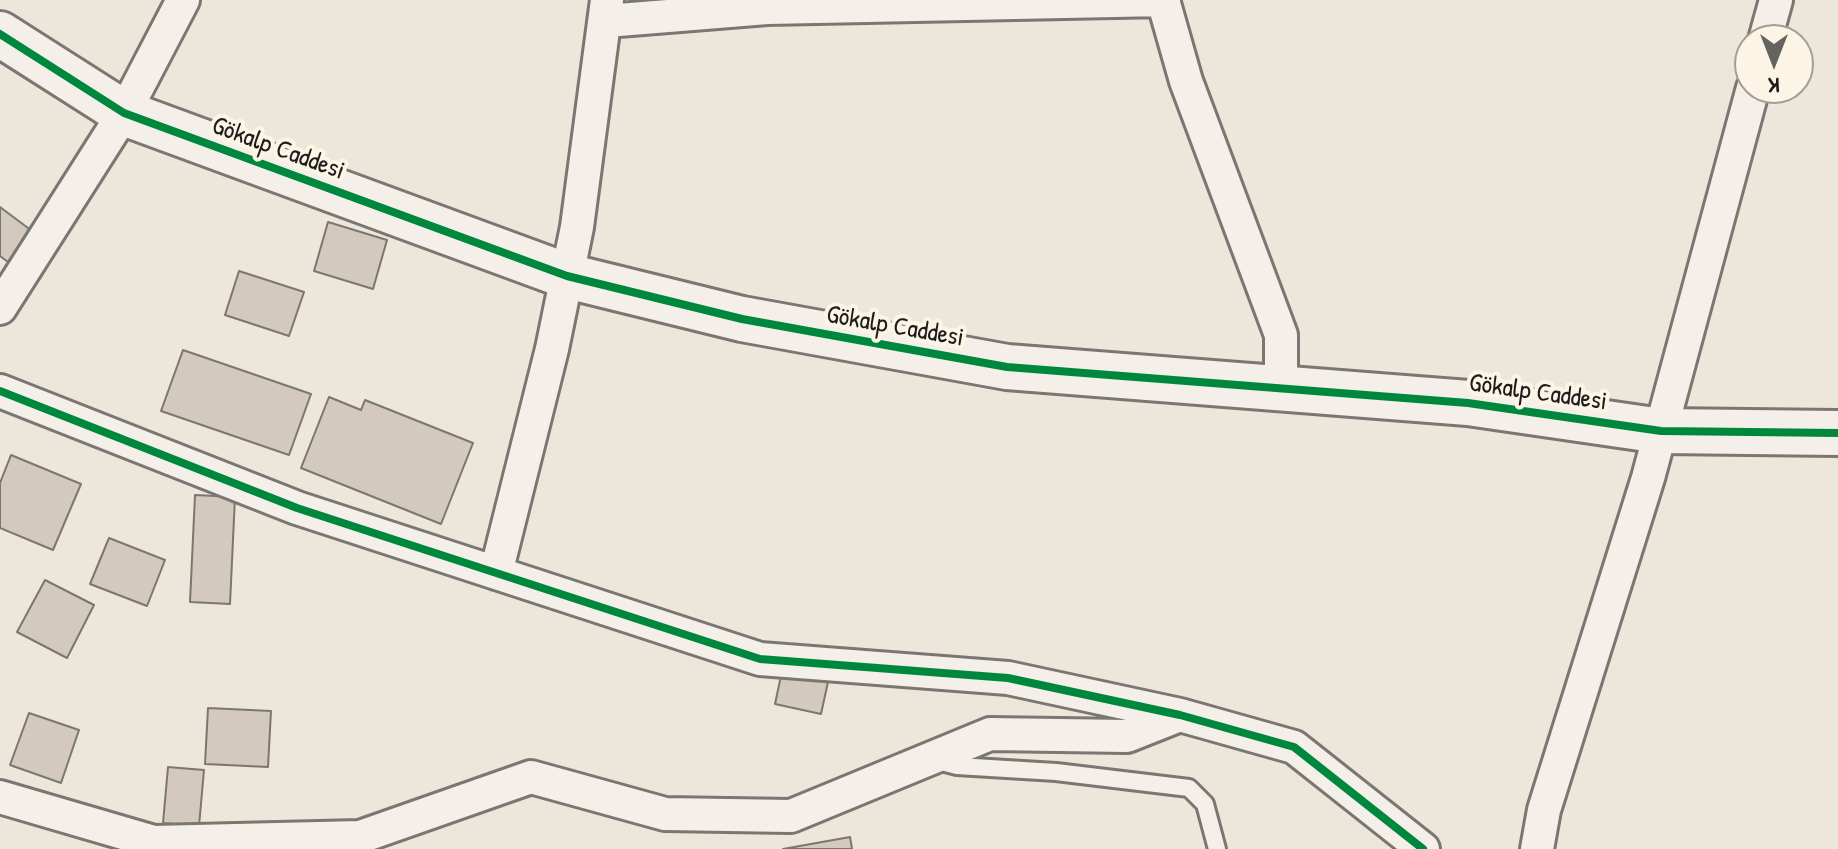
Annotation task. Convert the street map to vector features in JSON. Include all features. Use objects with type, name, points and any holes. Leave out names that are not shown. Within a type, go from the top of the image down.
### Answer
[{"type":"street","points":[[0,308],[124,113],[183,0]]},
{"type":"street","points":[[496,573],[552,349],[577,227],[606,10],[1164,0],[1186,81],[1281,335],[1281,390]]},
{"type":"street","points":[[1769,24],[1776,0]]},
{"type":"street","name":"Gökalp Caddesi","points":[[0,34],[124,113],[567,276],[742,319],[1007,367],[1468,403],[1661,431],[1838,433]]},
{"type":"street","points":[[1537,849],[1544,810],[1648,478],[1749,104]]},
{"type":"street","points":[[0,391],[297,508],[760,659],[1008,678],[1180,715],[1294,747],[1423,849]]},
{"type":"street","points":[[0,797],[154,842],[360,837],[531,777],[665,814],[791,816],[990,734],[1127,736],[1180,715]]},
{"type":"lane","points":[[930,759],[957,766],[1056,772],[1189,788],[1205,804],[1217,849]]},
{"type":"building","points":[[0,207],[32,231],[8,262],[0,256]]},
{"type":"building","points":[[328,222],[387,240],[373,289],[314,271]]},
{"type":"building","points":[[239,271],[304,292],[289,336],[225,315]]},
{"type":"building","points":[[183,350],[311,394],[289,455],[161,411]]},
{"type":"building","points":[[329,397],[361,410],[365,400],[473,443],[441,524],[301,468]]},
{"type":"building","points":[[11,455],[81,484],[53,550],[0,528],[0,483]]},
{"type":"building","points":[[195,495],[235,497],[230,604],[190,602]]},
{"type":"building","points":[[109,538],[165,560],[147,606],[90,584]]},
{"type":"building","points":[[45,580],[94,605],[67,658],[17,632]]},
{"type":"building","points":[[782,671],[828,682],[821,714],[775,704]]},
{"type":"building","points":[[208,708],[271,711],[268,767],[205,764]]},
{"type":"building","points":[[29,713],[79,730],[61,783],[10,765]]},
{"type":"building","points":[[168,767],[204,770],[199,826],[163,823]]},
{"type":"building","points":[[850,837],[852,849],[783,849]]},
{"type":"cycle path","points":[[0,34],[124,113],[567,276],[742,319],[1007,367],[1468,403],[1661,431],[1838,433]]},
{"type":"cycle path","points":[[0,391],[297,508],[760,659],[1008,678],[1180,715],[1294,747],[1423,849]]}]
